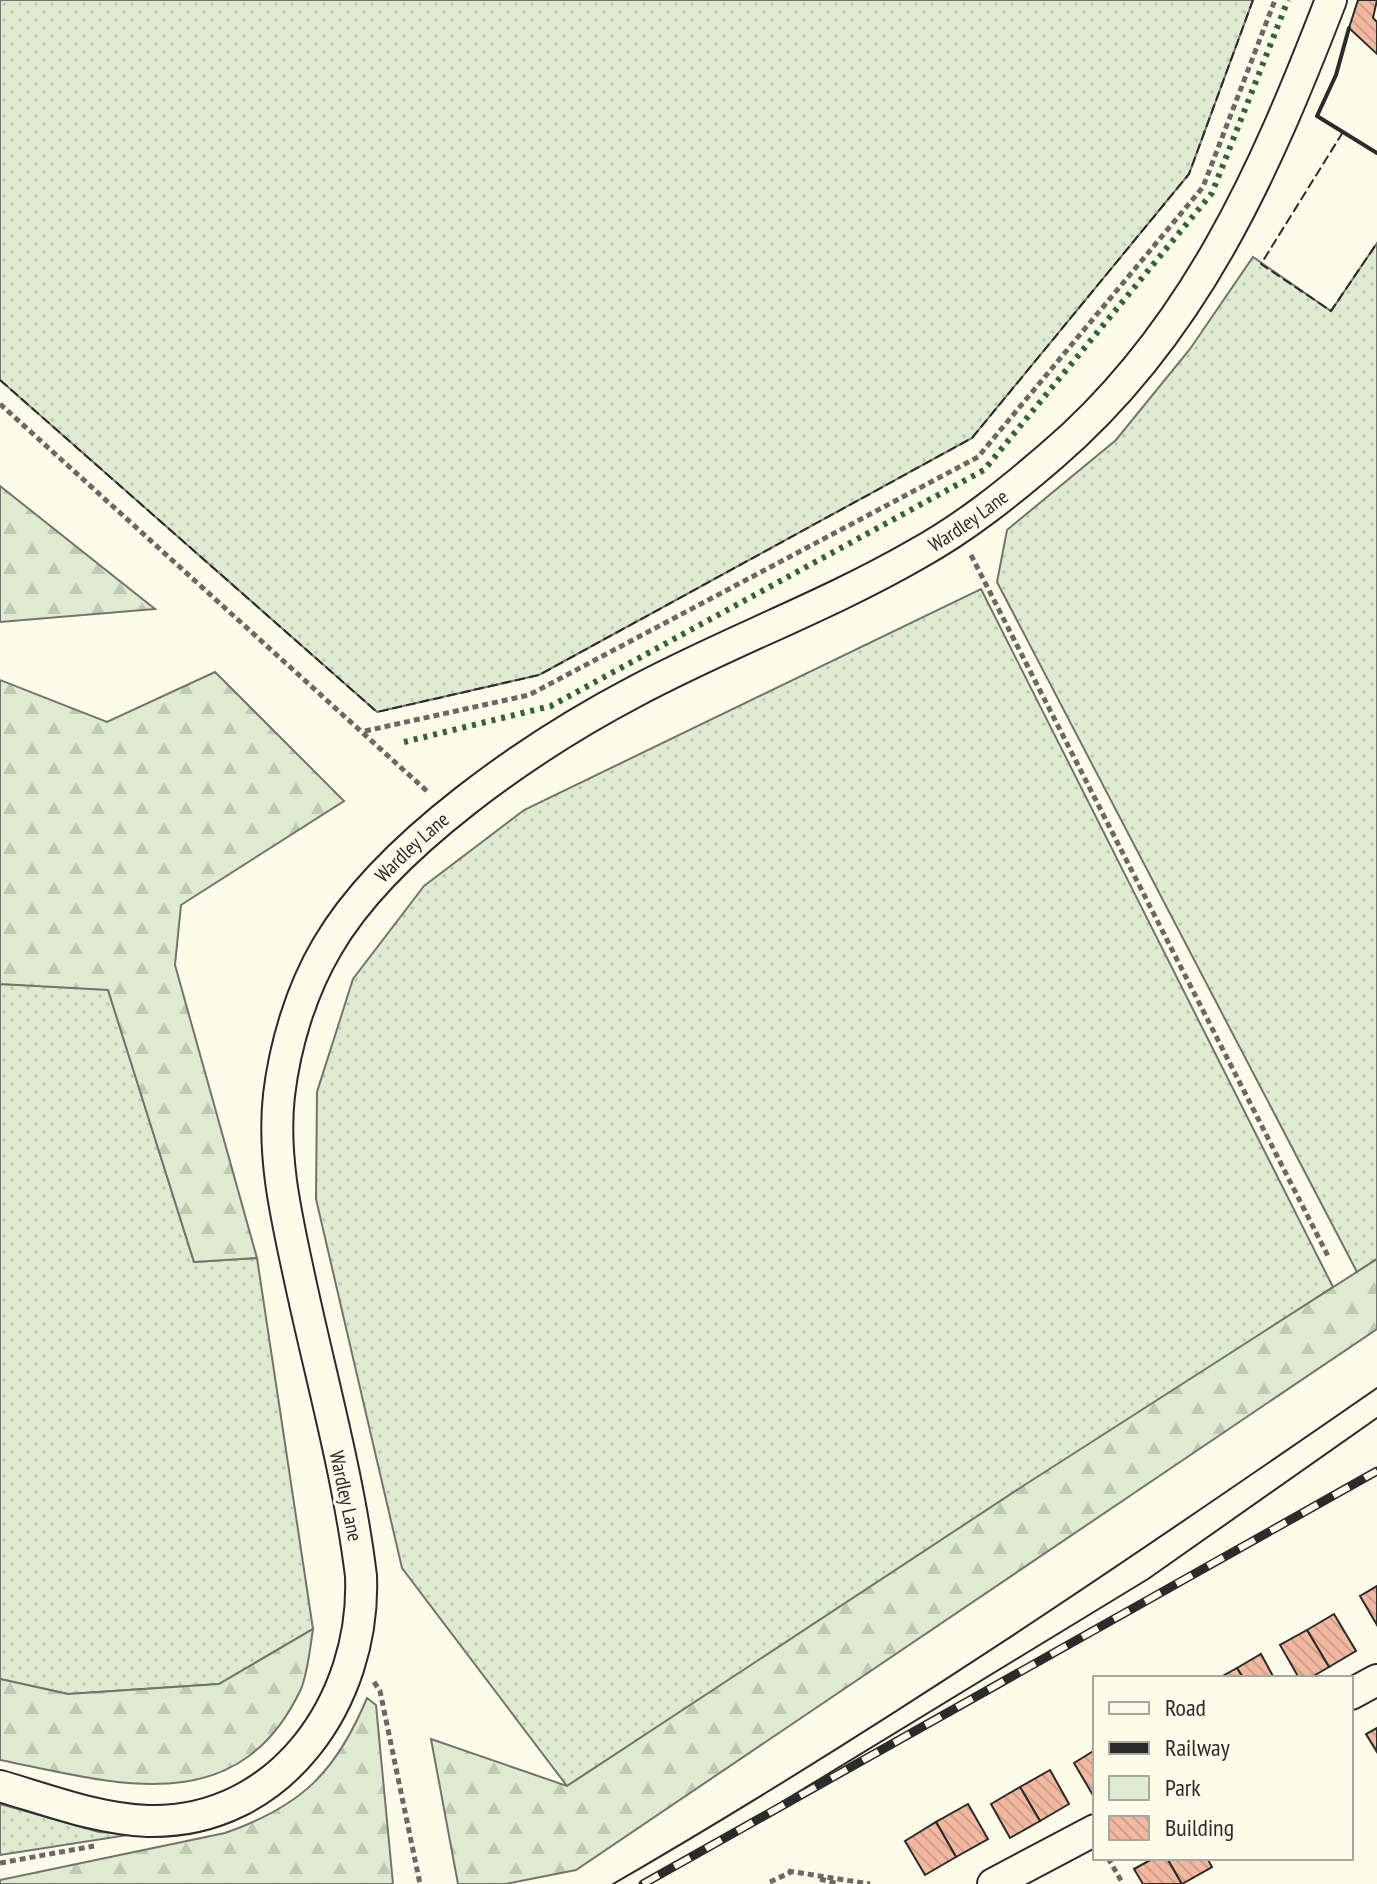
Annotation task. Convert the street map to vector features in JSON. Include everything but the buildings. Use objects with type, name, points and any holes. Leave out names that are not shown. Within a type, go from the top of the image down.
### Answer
[{"type":"street","name":"Wardley Lane","points":[[0,1786],[85,1811],[149,1821],[179,1819],[233,1803],[283,1773],[306,1749],[341,1692],[355,1650],[362,1598],[357,1543],[284,1207],[276,1131],[279,1092],[299,1012],[326,948],[374,887],[451,815],[502,774],[637,690],[878,576],[958,530],[1094,417],[1165,332],[1234,228],[1264,167],[1331,0]]},
{"type":"street","points":[[1353,1693],[1377,1680]]},
{"type":"street","points":[[993,1884],[1093,1831]]},
{"type":"path","points":[[365,731],[542,689],[978,457],[1203,187],[1275,0]]},
{"type":"path","points":[[0,404],[365,731],[451,815]]},
{"type":"path","points":[[958,530],[1328,1256]]},
{"type":"path","points":[[355,1650],[380,1691],[420,1884]]},
{"type":"path","points":[[1109,1860],[1123,1884]]},
{"type":"path","points":[[788,1871],[839,1884]]},
{"type":"path","points":[[770,1882],[788,1871],[870,1884]]},
{"type":"green space","points":[[0,0],[1253,0],[1189,174],[972,438],[539,675],[377,712],[0,380]]},
{"type":"green space","points":[[1377,243],[1377,1259],[1357,1272],[997,582],[1007,530],[1116,440],[1190,349],[1253,257],[1331,311]]},
{"type":"green space","points":[[0,486],[155,609],[0,622]]},
{"type":"green space","points":[[981,589],[1333,1287],[567,1786],[402,1568],[316,1199],[317,1092],[353,979],[424,886],[524,810]]},
{"type":"green space","points":[[215,672],[344,801],[181,905],[175,965],[257,1258],[194,1262],[108,990],[0,984],[0,680],[107,722]]},
{"type":"green space","points":[[0,984],[108,989],[194,1262],[257,1258],[313,1629],[219,1684],[68,1694],[0,1679]]},
{"type":"green space","points":[[1377,1259],[1377,1329],[576,1870],[505,1884],[458,1884],[431,1739],[567,1786],[1023,1486]]},
{"type":"green space","points":[[313,1629],[301,1689],[275,1731],[243,1760],[208,1776],[170,1783],[129,1783],[0,1760],[0,1679],[68,1694],[219,1684]]},
{"type":"green space","points":[[367,1698],[376,1705],[393,1884],[0,1884],[0,1880],[225,1833],[275,1811],[296,1798],[329,1766],[343,1747]]},
{"type":"green space","points":[[0,1804],[99,1832],[134,1834],[0,1855]]},
{"type":"tram line","points":[[613,1884],[904,1706],[1095,1581],[1377,1388]]},
{"type":"tram line","points":[[736,1830],[1148,1579],[1377,1418]]},
{"type":"railway","points":[[643,1884],[1377,1471]]},
{"type":"hedge","points":[[404,742],[551,706],[984,470],[1212,193],[1288,0]]},
{"type":"fence","points":[[0,380],[377,712],[539,675],[972,438],[1189,174],[1253,0]]},
{"type":"fence","points":[[1343,132],[1261,264],[1331,311],[1377,243]]},
{"type":"wall","points":[[1349,28],[1336,75],[1317,116],[1377,153]]}]
